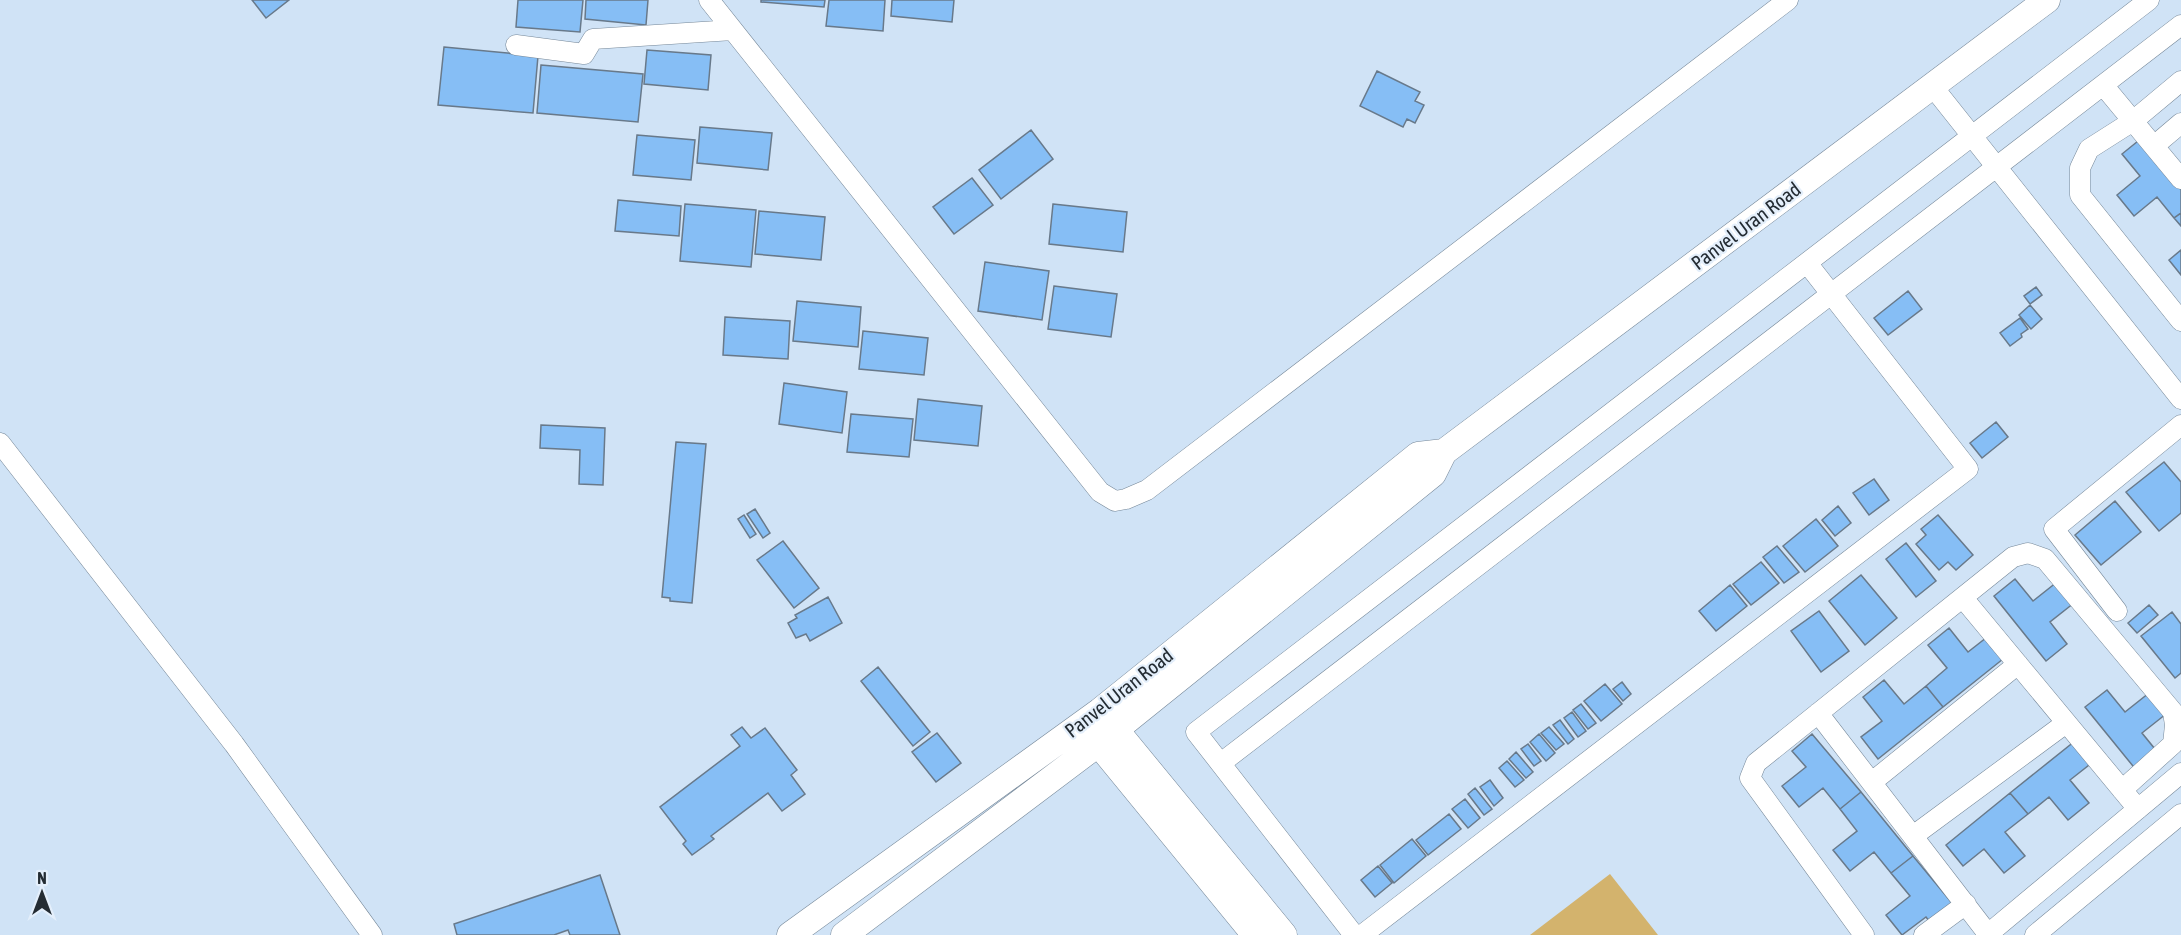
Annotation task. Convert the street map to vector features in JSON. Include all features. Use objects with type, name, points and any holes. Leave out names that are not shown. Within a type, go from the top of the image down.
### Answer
[{"type":"main road","name":"Panvel Uran Road","points":[[844,935],[1108,736],[1433,474],[1444,452],[2047,0]]},
{"type":"main road","name":"Panvel Uran Road","points":[[790,935],[1091,717],[1418,455],[1444,452]]},
{"type":"main road","points":[[1091,717],[1284,935]]},
{"type":"main road","points":[[1108,736],[1255,935]]},
{"type":"street","points":[[709,0],[1100,492],[1115,501],[1147,490],[1788,0]]},
{"type":"street","points":[[1354,935],[1196,732],[2149,0]]},
{"type":"street","points":[[1221,763],[2181,25]]},
{"type":"street","points":[[516,45],[585,54],[593,39],[733,30]]},
{"type":"street","points":[[2181,81],[2133,121],[2089,149],[2080,168],[2080,195],[2181,321]]},
{"type":"street","points":[[2103,85],[2181,179]]},
{"type":"street","points":[[1933,87],[2181,399]]},
{"type":"street","points":[[2154,146],[2181,123]]},
{"type":"street","points":[[1362,935],[1968,469],[1807,263]]},
{"type":"street","points":[[2117,611],[2054,529],[2181,425]]},
{"type":"street","points":[[0,443],[234,744],[372,935]]},
{"type":"street","points":[[1864,935],[1750,778],[1756,763],[2013,557],[2028,553],[2045,559],[2173,712],[2175,725],[2173,744],[2122,790]]},
{"type":"street","points":[[1963,598],[2138,809]]},
{"type":"street","points":[[1872,782],[2018,664]]},
{"type":"street","points":[[1818,713],[1988,934],[2181,773]]},
{"type":"street","points":[[1913,836],[2066,723]]},
{"type":"street","points":[[2035,935],[2181,814]]},
{"type":"street","points":[[1924,935],[1966,904]]},
{"type":"shaded area","points":[[1610,874],[1658,935],[1530,935]]},
{"type":"building","points":[[252,0],[289,0],[266,18]]},
{"type":"building","points":[[518,0],[583,0],[580,32],[516,27]]},
{"type":"building","points":[[586,0],[648,0],[646,25],[585,19]]},
{"type":"building","points":[[761,0],[825,0],[824,7],[761,2]]},
{"type":"building","points":[[829,0],[885,0],[883,31],[826,26]]},
{"type":"building","points":[[892,0],[954,0],[952,22],[891,16]]},
{"type":"building","points":[[444,47],[538,56],[533,113],[438,105]]},
{"type":"building","points":[[647,50],[711,55],[708,90],[644,84]]},
{"type":"building","points":[[541,65],[643,74],[638,122],[537,113]]},
{"type":"building","points":[[1377,71],[1420,92],[1415,101],[1424,105],[1415,123],[1407,119],[1403,127],[1360,106]]},
{"type":"building","points":[[700,127],[772,133],[768,170],[697,163]]},
{"type":"building","points":[[1031,130],[1053,159],[1001,199],[979,170]]},
{"type":"building","points":[[637,135],[695,140],[691,180],[633,175]]},
{"type":"building","points":[[2143,137],[2181,184],[2181,213],[2174,218],[2157,197],[2134,216],[2117,195],[2140,176],[2122,154]]},
{"type":"building","points":[[972,178],[993,205],[954,234],[933,207]]},
{"type":"building","points":[[618,200],[681,206],[679,236],[615,231]]},
{"type":"building","points":[[685,204],[756,210],[751,267],[680,261]]},
{"type":"building","points":[[1053,204],[1127,212],[1123,252],[1049,244]]},
{"type":"building","points":[[759,211],[825,217],[821,260],[755,254]]},
{"type":"building","points":[[2181,213],[2181,226],[2174,218]]},
{"type":"building","points":[[2181,250],[2181,275],[2169,260]]},
{"type":"building","points":[[985,262],[1049,271],[1042,320],[978,311]]},
{"type":"building","points":[[1054,286],[1117,294],[1111,337],[1048,329]]},
{"type":"building","points":[[2036,287],[2042,295],[2030,304],[2024,296]]},
{"type":"building","points":[[1908,291],[1922,309],[1888,335],[1874,318]]},
{"type":"building","points":[[797,301],[861,307],[858,347],[793,341]]},
{"type":"building","points":[[2030,305],[2042,319],[2031,329],[2019,315]]},
{"type":"building","points":[[725,317],[790,321],[788,359],[723,355]]},
{"type":"building","points":[[2020,318],[2028,329],[2010,346],[2000,333]]},
{"type":"building","points":[[863,331],[928,338],[924,375],[859,369]]},
{"type":"building","points":[[784,383],[847,392],[842,433],[779,424]]},
{"type":"building","points":[[918,399],[982,406],[978,446],[914,440]]},
{"type":"building","points":[[851,414],[913,419],[909,457],[847,452]]},
{"type":"building","points":[[1996,422],[2008,437],[1982,458],[1970,443]]},
{"type":"building","points":[[541,425],[605,428],[603,485],[579,484],[580,450],[540,448]]},
{"type":"building","points":[[676,442],[706,444],[692,603],[670,601],[670,598],[662,597]]},
{"type":"building","points":[[2164,462],[2181,482],[2181,513],[2159,531],[2126,492]]},
{"type":"building","points":[[1874,479],[1889,500],[1869,515],[1853,493]]},
{"type":"building","points":[[2115,501],[2141,532],[2101,565],[2075,535]]},
{"type":"building","points":[[1838,506],[1851,523],[1835,536],[1822,520]]},
{"type":"building","points":[[755,509],[770,533],[763,538],[747,514]]},
{"type":"building","points":[[744,515],[756,534],[750,538],[738,519]]},
{"type":"building","points":[[1938,515],[1973,555],[1956,570],[1948,562],[1939,570],[1916,544],[1926,535],[1921,529]]},
{"type":"building","points":[[1816,519],[1838,546],[1805,572],[1783,546]]},
{"type":"building","points":[[783,541],[819,588],[794,608],[757,560]]},
{"type":"building","points":[[1906,543],[1936,581],[1916,597],[1886,559]]},
{"type":"building","points":[[1777,546],[1799,572],[1784,583],[1763,557]]},
{"type":"building","points":[[1761,562],[1779,583],[1751,605],[1733,584]]},
{"type":"building","points":[[1861,575],[1897,618],[1865,645],[1829,601]]},
{"type":"building","points":[[2015,579],[2033,601],[2057,582],[2074,603],[2050,622],[2067,644],[2046,661],[1994,596]]},
{"type":"building","points":[[1730,585],[1747,606],[1716,631],[1699,611]]},
{"type":"building","points":[[828,597],[842,623],[810,641],[806,634],[796,638],[788,623],[797,618],[795,615]]},
{"type":"building","points":[[2149,605],[2158,615],[2137,633],[2128,623]]},
{"type":"building","points":[[1819,611],[1849,651],[1821,672],[1791,631]]},
{"type":"building","points":[[2172,612],[2181,624],[2181,673],[2175,678],[2141,636]]},
{"type":"building","points":[[1949,628],[1968,652],[1991,634],[2008,655],[1943,707],[1926,686],[1947,668],[1928,645]]},
{"type":"building","points":[[878,667],[930,732],[913,746],[861,681]]},
{"type":"building","points":[[1884,680],[1904,704],[1926,686],[1943,707],[1878,759],[1861,737],[1882,721],[1863,697]]},
{"type":"building","points":[[1622,682],[1631,694],[1623,701],[1613,689]]},
{"type":"building","points":[[1605,684],[1622,704],[1601,721],[1584,701]]},
{"type":"building","points":[[2107,690],[2125,712],[2149,693],[2166,714],[2142,733],[2159,754],[2137,771],[2085,707]]},
{"type":"building","points":[[1581,704],[1596,723],[1588,729],[1573,710]]},
{"type":"building","points":[[1572,712],[1586,731],[1578,737],[1564,718]]},
{"type":"building","points":[[1560,720],[1574,739],[1568,744],[1553,725]]},
{"type":"building","points":[[742,727],[751,738],[765,728],[797,770],[791,775],[805,794],[782,811],[768,793],[711,836],[714,839],[692,855],[683,844],[686,841],[660,807],[740,746],[731,735]]},
{"type":"building","points":[[1549,727],[1564,744],[1556,750],[1541,733]]},
{"type":"building","points":[[937,733],[961,763],[936,782],[912,752]]},
{"type":"building","points":[[1539,734],[1555,753],[1546,761],[1530,742]]},
{"type":"building","points":[[1812,734],[1861,792],[1840,809],[1823,788],[1799,807],[1782,786],[1806,767],[1792,751]]},
{"type":"building","points":[[2075,741],[2093,762],[2070,780],[2089,803],[2068,820],[2049,797],[2028,814],[2010,793]]},
{"type":"building","points":[[1528,744],[1541,761],[1534,766],[1521,749]]},
{"type":"building","points":[[1516,752],[1533,772],[1526,778],[1509,759]]},
{"type":"building","points":[[1507,761],[1524,780],[1515,787],[1499,768]]},
{"type":"building","points":[[1490,780],[1503,798],[1494,806],[1480,787]]},
{"type":"building","points":[[1475,788],[1492,809],[1484,815],[1468,794]]},
{"type":"building","points":[[1861,792],[1913,856],[1891,873],[1874,852],[1850,871],[1833,850],[1857,831],[1840,809]]},
{"type":"building","points":[[2010,793],[2028,814],[2005,832],[2025,856],[2004,873],[1984,849],[1963,866],[1946,845]]},
{"type":"building","points":[[1465,799],[1480,818],[1468,828],[1452,809]]},
{"type":"building","points":[[1449,814],[1461,829],[1428,855],[1416,840]]},
{"type":"building","points":[[1412,839],[1426,856],[1394,883],[1380,865]]},
{"type":"building","points":[[1913,856],[1957,909],[1933,926],[1926,917],[1902,935],[1886,915],[1910,896],[1891,873]]},
{"type":"building","points":[[1378,866],[1392,883],[1375,897],[1361,880]]},
{"type":"building","points":[[600,875],[620,935],[570,935],[568,930],[554,935],[457,935],[454,924]]}]
